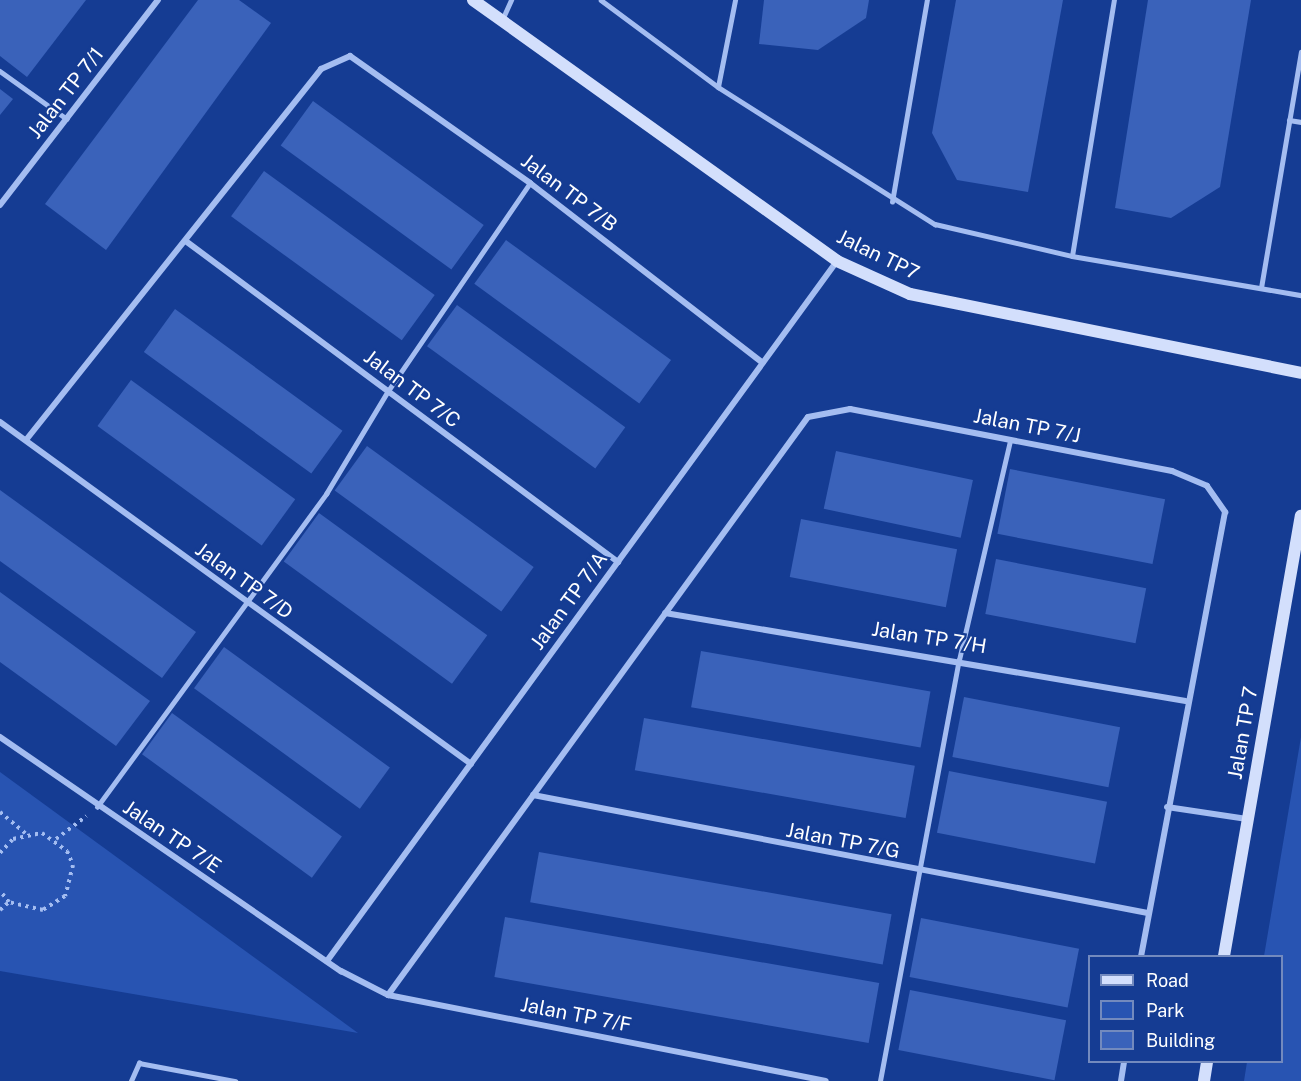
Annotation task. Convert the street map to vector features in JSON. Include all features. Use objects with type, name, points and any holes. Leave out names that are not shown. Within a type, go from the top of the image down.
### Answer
[{"type":"street","name":"Jalan TP 7/1","points":[[0,205],[158,0]]},
{"type":"street","name":"Jalan TP7","points":[[473,0],[837,261],[910,294],[1301,373]]},
{"type":"street","name":"Jalan TP 7/B","points":[[188,242],[321,69],[350,56],[530,183],[763,363]]},
{"type":"street","name":"Jalan TP 7/C","points":[[188,242],[618,562]]},
{"type":"street","points":[[26,440],[188,242]]},
{"type":"street","name":"Jalan TP 7/A","points":[[327,961],[837,261]]},
{"type":"street","name":"Jalan TP 7/J","points":[[665,613],[808,417],[849,409],[1172,471],[1207,486],[1224,512],[1186,701]]},
{"type":"street","name":"Jalan TP 7/D","points":[[0,422],[246,603],[471,764]]},
{"type":"street","name":"Jalan TP 7","points":[[1224,955],[1301,516]]},
{"type":"street","points":[[388,995],[665,613]]},
{"type":"street","name":"Jalan TP 7/H","points":[[665,613],[960,660],[1186,701]]},
{"type":"street","points":[[1141,955],[1186,701]]},
{"type":"street","name":"Jalan TP 7/E","points":[[0,737],[97,807],[327,961]]},
{"type":"street","name":"Jalan TP 7/G","points":[[533,795],[921,873],[1148,913]]},
{"type":"street","points":[[1167,807],[1248,819]]},
{"type":"street","name":"Jalan TP 7/F","points":[[327,961],[388,995],[826,1081]]},
{"type":"street","points":[[1122,1081],[1124,1063]]},
{"type":"street","points":[[1204,1081],[1207,1063]]},
{"type":"lane","points":[[502,21],[511,0]]},
{"type":"lane","points":[[601,0],[718,87],[892,202],[935,224],[1072,256],[1301,295]]},
{"type":"lane","points":[[718,87],[735,0]]},
{"type":"lane","points":[[892,202],[927,0]]},
{"type":"lane","points":[[1072,256],[1114,0]]},
{"type":"lane","points":[[1261,288],[1301,52]]},
{"type":"lane","points":[[0,70],[67,119]]},
{"type":"lane","points":[[1289,120],[1301,122]]},
{"type":"lane","points":[[97,807],[326,494],[388,391],[530,183]]},
{"type":"lane","points":[[880,1081],[960,660],[1010,440]]},
{"type":"lane","points":[[131,1081],[139,1063],[235,1081]]},
{"type":"path","points":[[0,812],[25,834],[56,839],[97,807]]},
{"type":"path","points":[[1,850],[25,834]]},
{"type":"path","points":[[0,891],[9,902],[43,910],[65,896],[72,865],[56,839]]},
{"type":"path","points":[[0,910],[9,902]]},
{"type":"green space","points":[[1301,737],[1301,1081],[1244,1081],[1247,1063],[1283,1063],[1283,955],[1264,955]]},
{"type":"green space","points":[[0,772],[358,1033],[0,971]]},
{"type":"building","points":[[0,0],[86,0],[27,77],[0,56]]},
{"type":"building","points":[[198,0],[239,0],[271,23],[106,250],[45,204]]},
{"type":"building","points":[[764,0],[869,0],[866,18],[818,50],[759,44]]},
{"type":"building","points":[[956,0],[1063,0],[1028,192],[957,180],[932,133]]},
{"type":"building","points":[[1148,0],[1251,0],[1220,187],[1171,218],[1115,208]]},
{"type":"building","points":[[0,89],[13,99],[0,115]]},
{"type":"building","points":[[313,101],[484,225],[451,270],[281,145]]},
{"type":"building","points":[[264,171],[435,295],[402,340],[231,216]]},
{"type":"building","points":[[506,240],[671,360],[639,404],[474,284]]},
{"type":"building","points":[[457,305],[625,427],[595,469],[427,346]]},
{"type":"building","points":[[175,309],[342,431],[311,474],[144,352]]},
{"type":"building","points":[[131,380],[295,499],[262,545],[97,426]]},
{"type":"building","points":[[367,446],[534,567],[501,612],[335,490]]},
{"type":"building","points":[[836,451],[973,480],[961,538],[824,509]]},
{"type":"building","points":[[1010,469],[1165,499],[1153,564],[997,534]]},
{"type":"building","points":[[0,490],[196,632],[162,678],[0,561]]},
{"type":"building","points":[[319,513],[487,635],[452,684],[284,562]]},
{"type":"building","points":[[801,519],[957,549],[946,607],[790,577]]},
{"type":"building","points":[[996,559],[1146,588],[1136,643],[985,614]]},
{"type":"building","points":[[0,592],[150,701],[116,746],[0,662]]},
{"type":"building","points":[[224,647],[390,767],[360,809],[194,688]]},
{"type":"building","points":[[701,651],[930,691],[921,748],[691,707]]},
{"type":"building","points":[[964,697],[1120,727],[1108,787],[952,757]]},
{"type":"building","points":[[172,713],[342,836],[312,878],[142,754]]},
{"type":"building","points":[[644,718],[915,766],[906,818],[635,770]]},
{"type":"building","points":[[949,771],[1107,802],[1095,864],[937,833]]},
{"type":"building","points":[[539,852],[892,914],[883,964],[530,902]]},
{"type":"building","points":[[505,917],[879,983],[869,1043],[494,977]]},
{"type":"building","points":[[921,918],[1079,949],[1068,1008],[910,977]]},
{"type":"building","points":[[910,990],[1066,1020],[1054,1080],[898,1050]]}]
